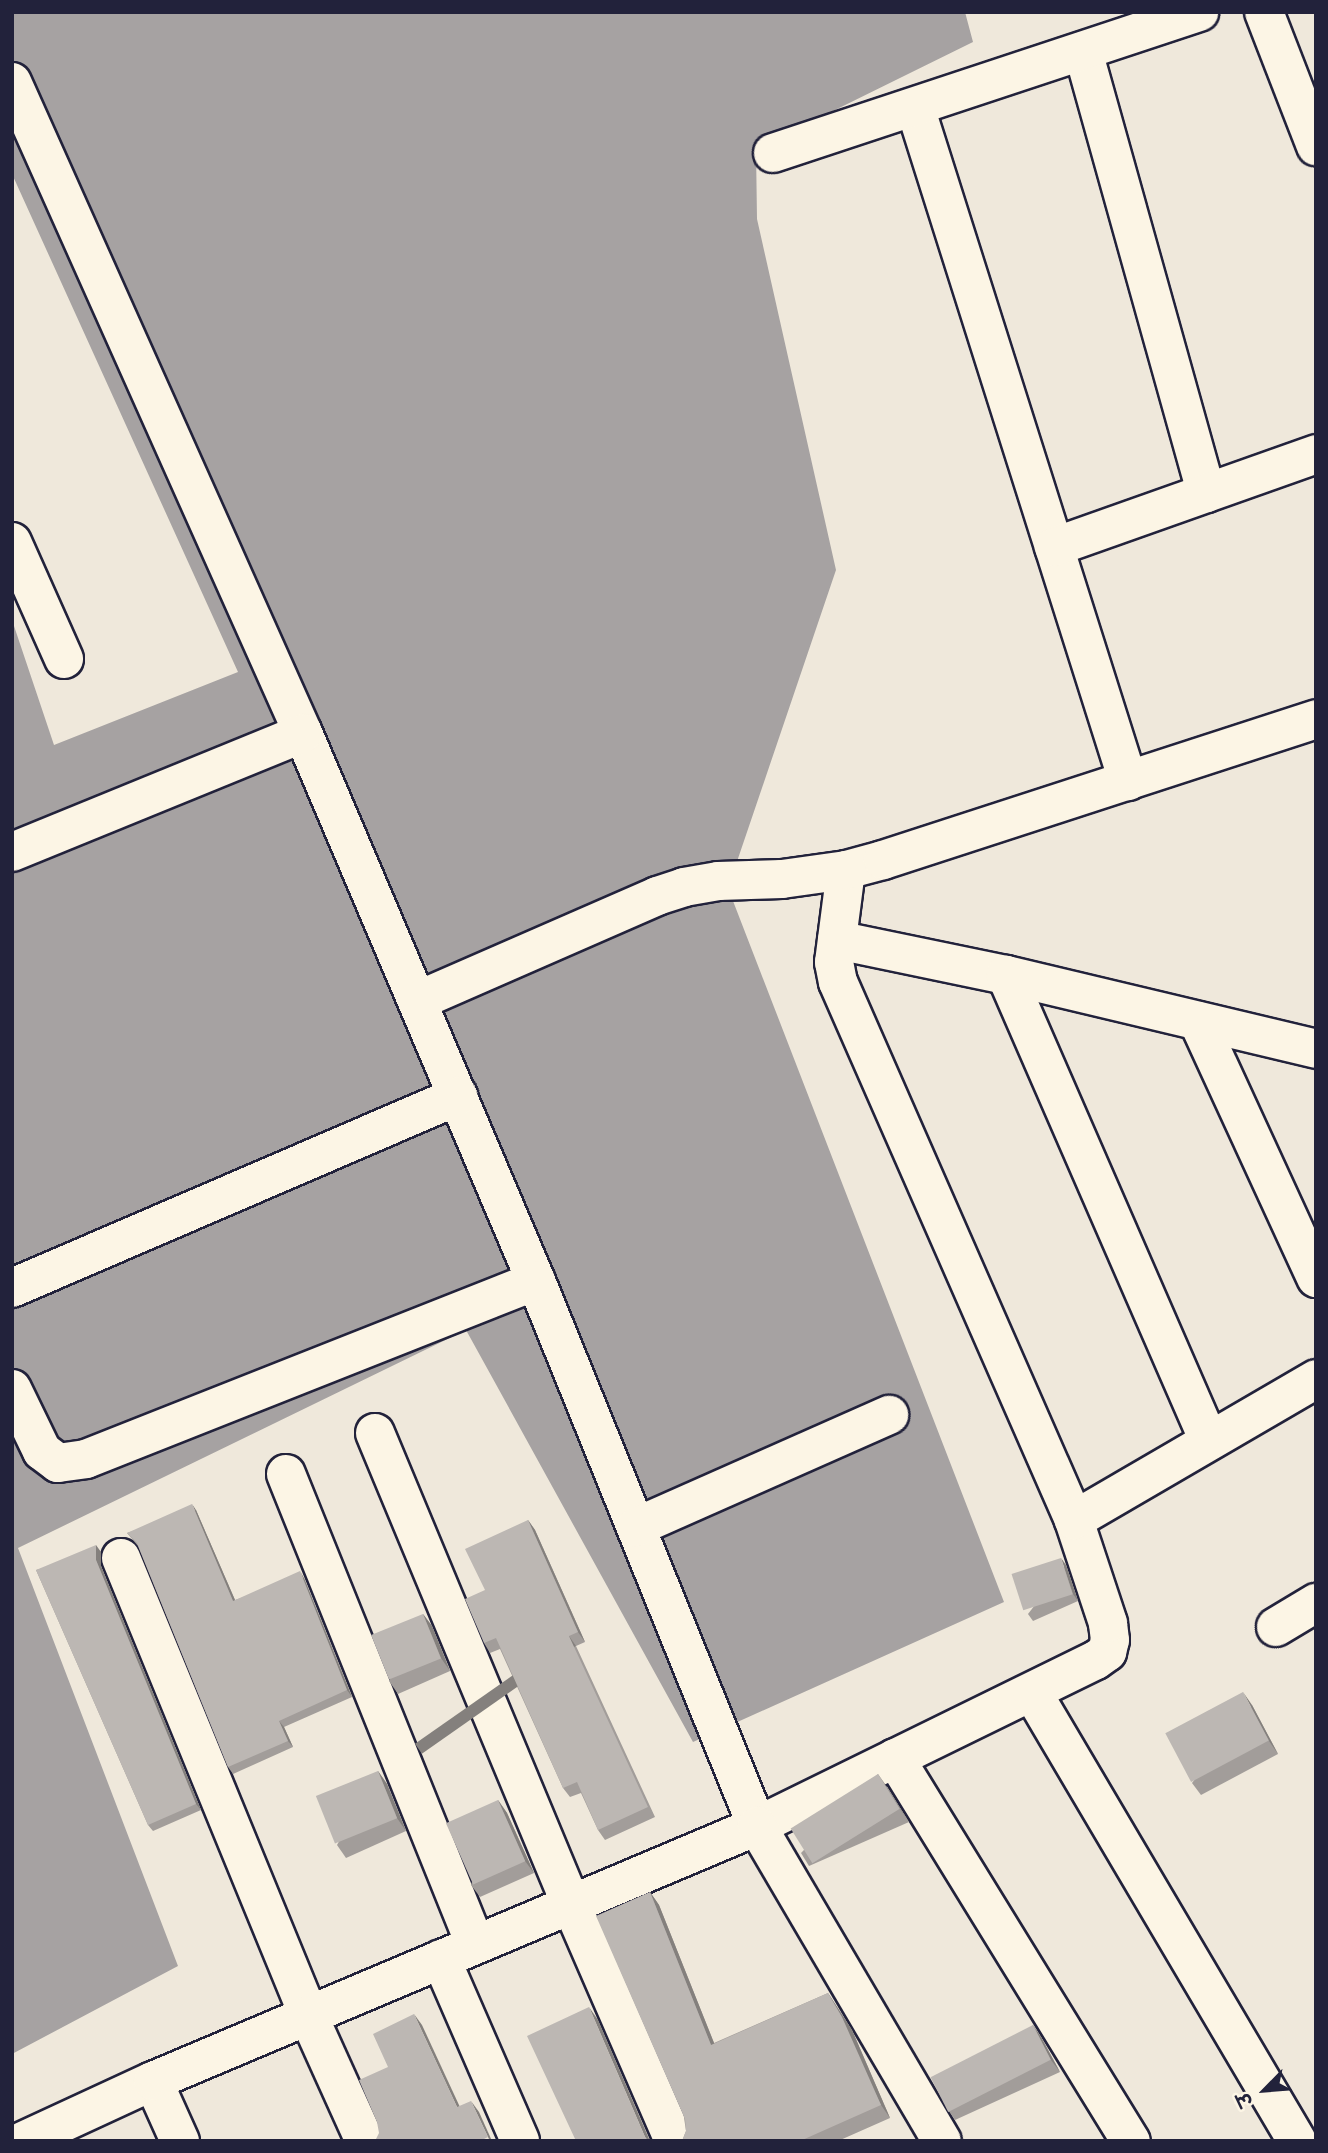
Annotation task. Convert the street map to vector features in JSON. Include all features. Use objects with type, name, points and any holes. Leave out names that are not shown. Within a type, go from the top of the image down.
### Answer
[{"type":"street","points":[[773,153],[1199,12]]},
{"type":"street","points":[[1264,12],[1316,146]]},
{"type":"street","points":[[1083,51],[1206,493]]},
{"type":"street","points":[[12,82],[303,733],[536,1281],[757,1826],[942,2141]]},
{"type":"street","points":[[915,107],[1128,781]]},
{"type":"street","points":[[1054,547],[1316,454]]},
{"type":"street","points":[[12,542],[64,659]]},
{"type":"street","points":[[417,1001],[657,896],[684,887],[718,881],[782,878],[846,870],[1316,719]]},
{"type":"street","points":[[12,852],[303,733]]},
{"type":"street","points":[[23,2141],[153,2081],[757,1826],[1032,1692],[1107,1652],[1110,1640],[1074,1520],[838,982],[834,962],[846,870]]},
{"type":"street","points":[[837,940],[1006,975],[1316,1049]]},
{"type":"street","points":[[1006,975],[1209,1441]]},
{"type":"street","points":[[1198,1021],[1316,1278]]},
{"type":"street","points":[[12,1288],[458,1096]]},
{"type":"street","points":[[12,1389],[42,1451],[58,1462],[86,1459],[536,1281]]},
{"type":"street","points":[[1074,1520],[1316,1379]]},
{"type":"street","points":[[636,1527],[889,1415]]},
{"type":"street","points":[[375,1433],[571,1904],[674,2141]]},
{"type":"street","points":[[286,1474],[458,1952],[520,2141]]},
{"type":"street","points":[[121,1558],[308,2015],[365,2141]]},
{"type":"street","points":[[1276,1627],[1316,1603]]},
{"type":"street","points":[[1032,1692],[1299,2141],[1316,2132]]},
{"type":"street","points":[[895,1758],[1131,2141]]},
{"type":"street","points":[[153,2081],[180,2141]]},
{"type":"shaded area","points":[[12,12],[965,12],[973,42],[756,149],[757,219],[836,570],[728,888],[1004,1602],[693,1742],[466,1330],[18,1548],[178,1966],[12,2054],[12,620],[54,745],[238,672],[12,174]]},
{"type":"building","points":[[192,1504],[233,1601],[300,1571],[347,1690],[279,1721],[288,1741],[228,1767],[137,1543],[127,1533]]},
{"type":"building","points":[[528,1520],[578,1632],[569,1636],[648,1807],[598,1830],[577,1782],[563,1788],[496,1638],[484,1643],[465,1599],[485,1590],[465,1549]]},
{"type":"building","points":[[96,1545],[96,1560],[196,1804],[148,1825],[36,1570]]},
{"type":"building","points":[[1061,1558],[1073,1594],[1023,1610],[1012,1574]]},
{"type":"building","points":[[423,1614],[441,1659],[389,1679],[371,1635]]},
{"type":"building","points":[[1243,1692],[1269,1741],[1191,1782],[1165,1733]]},
{"type":"building","points":[[378,1771],[397,1818],[335,1843],[316,1796]]},
{"type":"building","points":[[878,1774],[900,1809],[812,1863],[791,1829]]},
{"type":"building","points":[[498,1800],[525,1861],[473,1884],[446,1823]]},
{"type":"building","points":[[650,1892],[711,2045],[828,1993],[842,2017],[881,2105],[800,2141],[682,2141],[686,2131],[685,2119],[596,1916]]},
{"type":"building","points":[[589,2007],[648,2141],[576,2141],[527,2036]]},
{"type":"building","points":[[414,2014],[457,2107],[471,2101],[488,2137],[480,2141],[375,2141],[379,2133],[377,2122],[359,2080],[388,2067],[373,2034]]},
{"type":"building","points":[[1033,2025],[1051,2060],[948,2112],[931,2077]]}]
